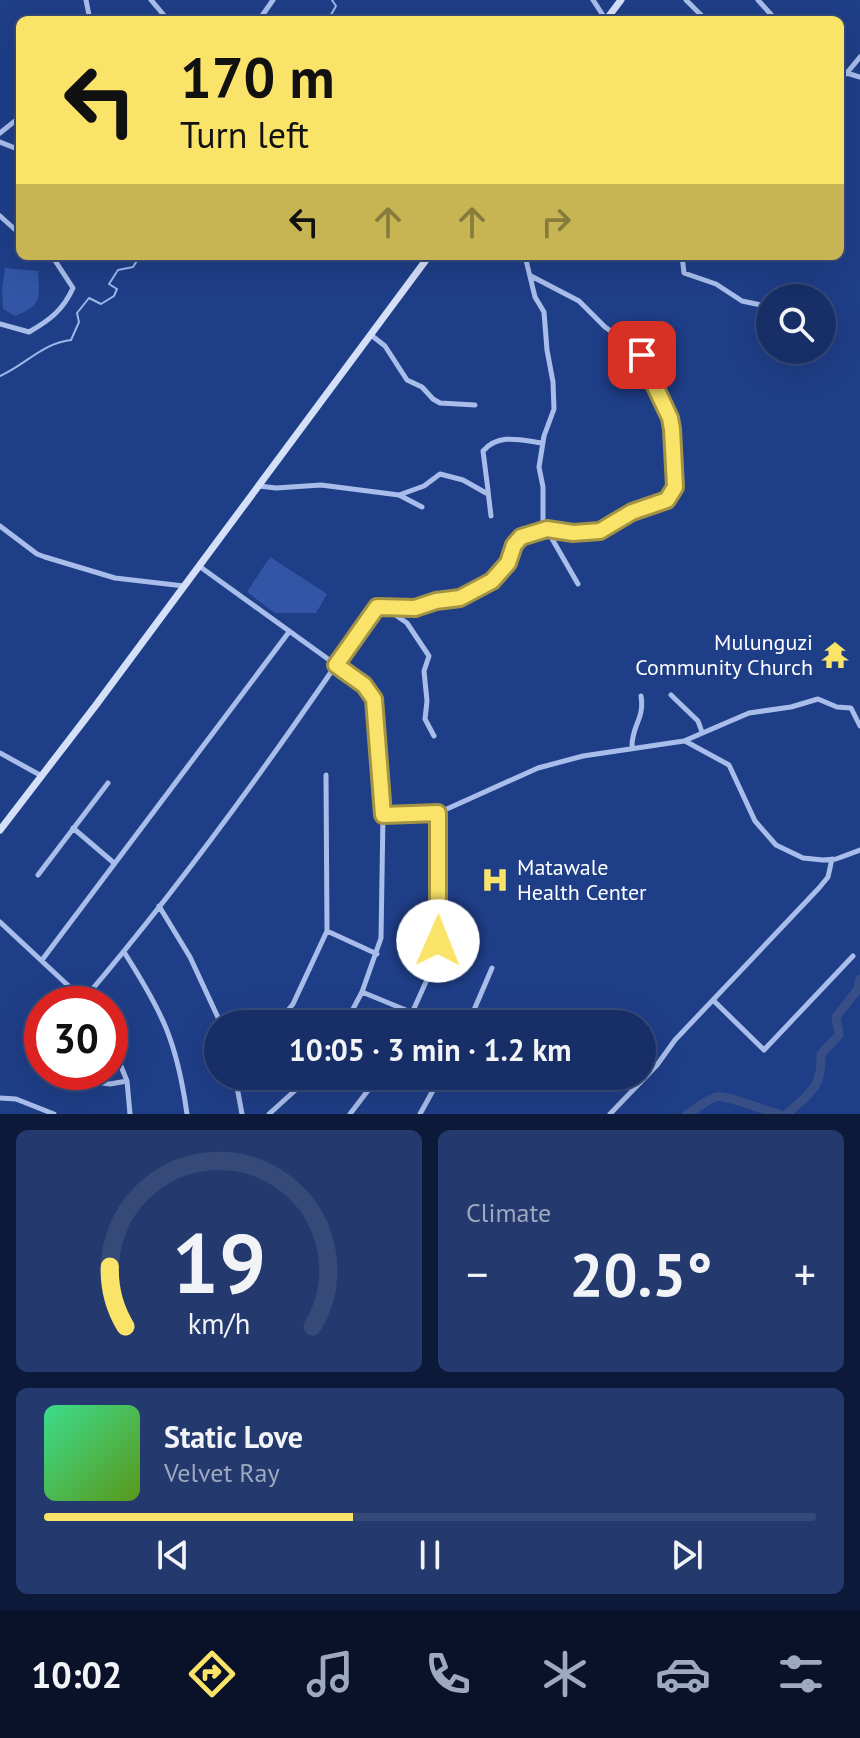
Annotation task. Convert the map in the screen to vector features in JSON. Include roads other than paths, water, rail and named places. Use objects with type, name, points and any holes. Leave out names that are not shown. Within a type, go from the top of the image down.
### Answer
[{"type":"main road","points":[[0,830],[426,260]]},
{"type":"street","points":[[151,0],[165,16]]},
{"type":"street","points":[[686,0],[702,16]]},
{"type":"street","points":[[758,0],[772,16]]},
{"type":"street","points":[[844,71],[860,57]]},
{"type":"street","points":[[0,133],[16,120]]},
{"type":"street","points":[[0,216],[16,230]]},
{"type":"street","points":[[0,324],[29,332],[52,320],[72,290],[72,285],[55,260]]},
{"type":"street","points":[[527,260],[535,297],[544,312],[545,342],[553,382],[554,409],[542,443],[539,467],[544,494],[543,521],[578,584]]},
{"type":"street","points":[[682,260],[684,273],[716,284],[742,301],[756,304]]},
{"type":"street","points":[[98,986],[336,665],[374,609],[415,608],[460,598],[492,581],[508,563],[516,541],[531,533],[547,529],[573,533],[600,531],[632,512],[667,500],[675,487],[670,418],[654,384],[643,371],[640,352],[605,327],[579,301],[531,276]]},
{"type":"street","points":[[371,335],[389,351],[407,380],[422,387],[433,399],[440,403],[475,405]]},
{"type":"street","points":[[491,516],[485,448],[501,438],[542,443]]},
{"type":"street","points":[[399,495],[424,486],[440,474],[463,480],[484,493],[488,490]]},
{"type":"street","points":[[258,485],[276,488],[321,485],[399,495],[422,507]]},
{"type":"street","points":[[0,526],[45,557],[115,578],[185,586]]},
{"type":"street","points":[[199,566],[364,685],[374,699],[383,815],[382,907],[377,954],[352,1010]]},
{"type":"street","points":[[384,607],[407,623],[429,656],[424,671],[425,719],[434,736]]},
{"type":"street","points":[[42,960],[289,632]]},
{"type":"street","points":[[671,695],[698,721],[702,732]]},
{"type":"street","points":[[632,748],[632,731],[643,714],[641,696]]},
{"type":"street","points":[[383,815],[438,813],[538,768],[583,756],[684,741],[749,713],[781,709],[818,699],[837,707],[851,708],[860,726]]},
{"type":"street","points":[[684,741],[729,765],[755,821],[776,845],[803,858],[832,859],[860,850]]},
{"type":"street","points":[[0,753],[40,775]]},
{"type":"street","points":[[288,1010],[327,931],[326,775]]},
{"type":"street","points":[[38,875],[108,783]]},
{"type":"street","points":[[414,1010],[430,973],[438,941],[438,813]]},
{"type":"street","points":[[73,828],[114,863]]},
{"type":"street","points":[[610,1114],[657,1065],[675,1040],[819,888],[828,877],[832,859]]},
{"type":"street","points":[[159,906],[190,957],[215,1010]]},
{"type":"street","points":[[0,922],[70,986]]},
{"type":"street","points":[[327,931],[377,954]]},
{"type":"street","points":[[124,952],[156,1004],[173,1040],[180,1064],[187,1114]]},
{"type":"street","points":[[714,1001],[764,1050],[853,956]]},
{"type":"street","points":[[474,1010],[492,968]]},
{"type":"street","points":[[362,992],[406,1010]]},
{"type":"street","points":[[128,1090],[130,1114]]},
{"type":"street","points":[[238,1090],[242,1114]]},
{"type":"street","points":[[269,1114],[296,1090]]},
{"type":"street","points":[[350,1114],[368,1090]]},
{"type":"street","points":[[420,1114],[433,1090]]},
{"type":"street","points":[[0,1098],[16,1099],[54,1114]]},
{"type":"waterway","points":[[330,16],[336,6],[332,0]]},
{"type":"waterway","points":[[0,376],[52,345],[71,340],[79,322],[77,313],[89,298],[101,304],[114,296],[117,289],[109,284],[118,270],[133,267],[137,260]]},
{"type":"waterway","points":[[787,1114],[817,1082],[821,1054],[839,1035],[836,1017],[858,989],[860,979]]},
{"type":"waterway","points":[[687,1114],[716,1097],[779,1114]]},
{"type":"place","name":"Mulunguzi Community Church","points":[[835,655]]},
{"type":"place","name":"Matawale Health Center","points":[[495,880]]}]
